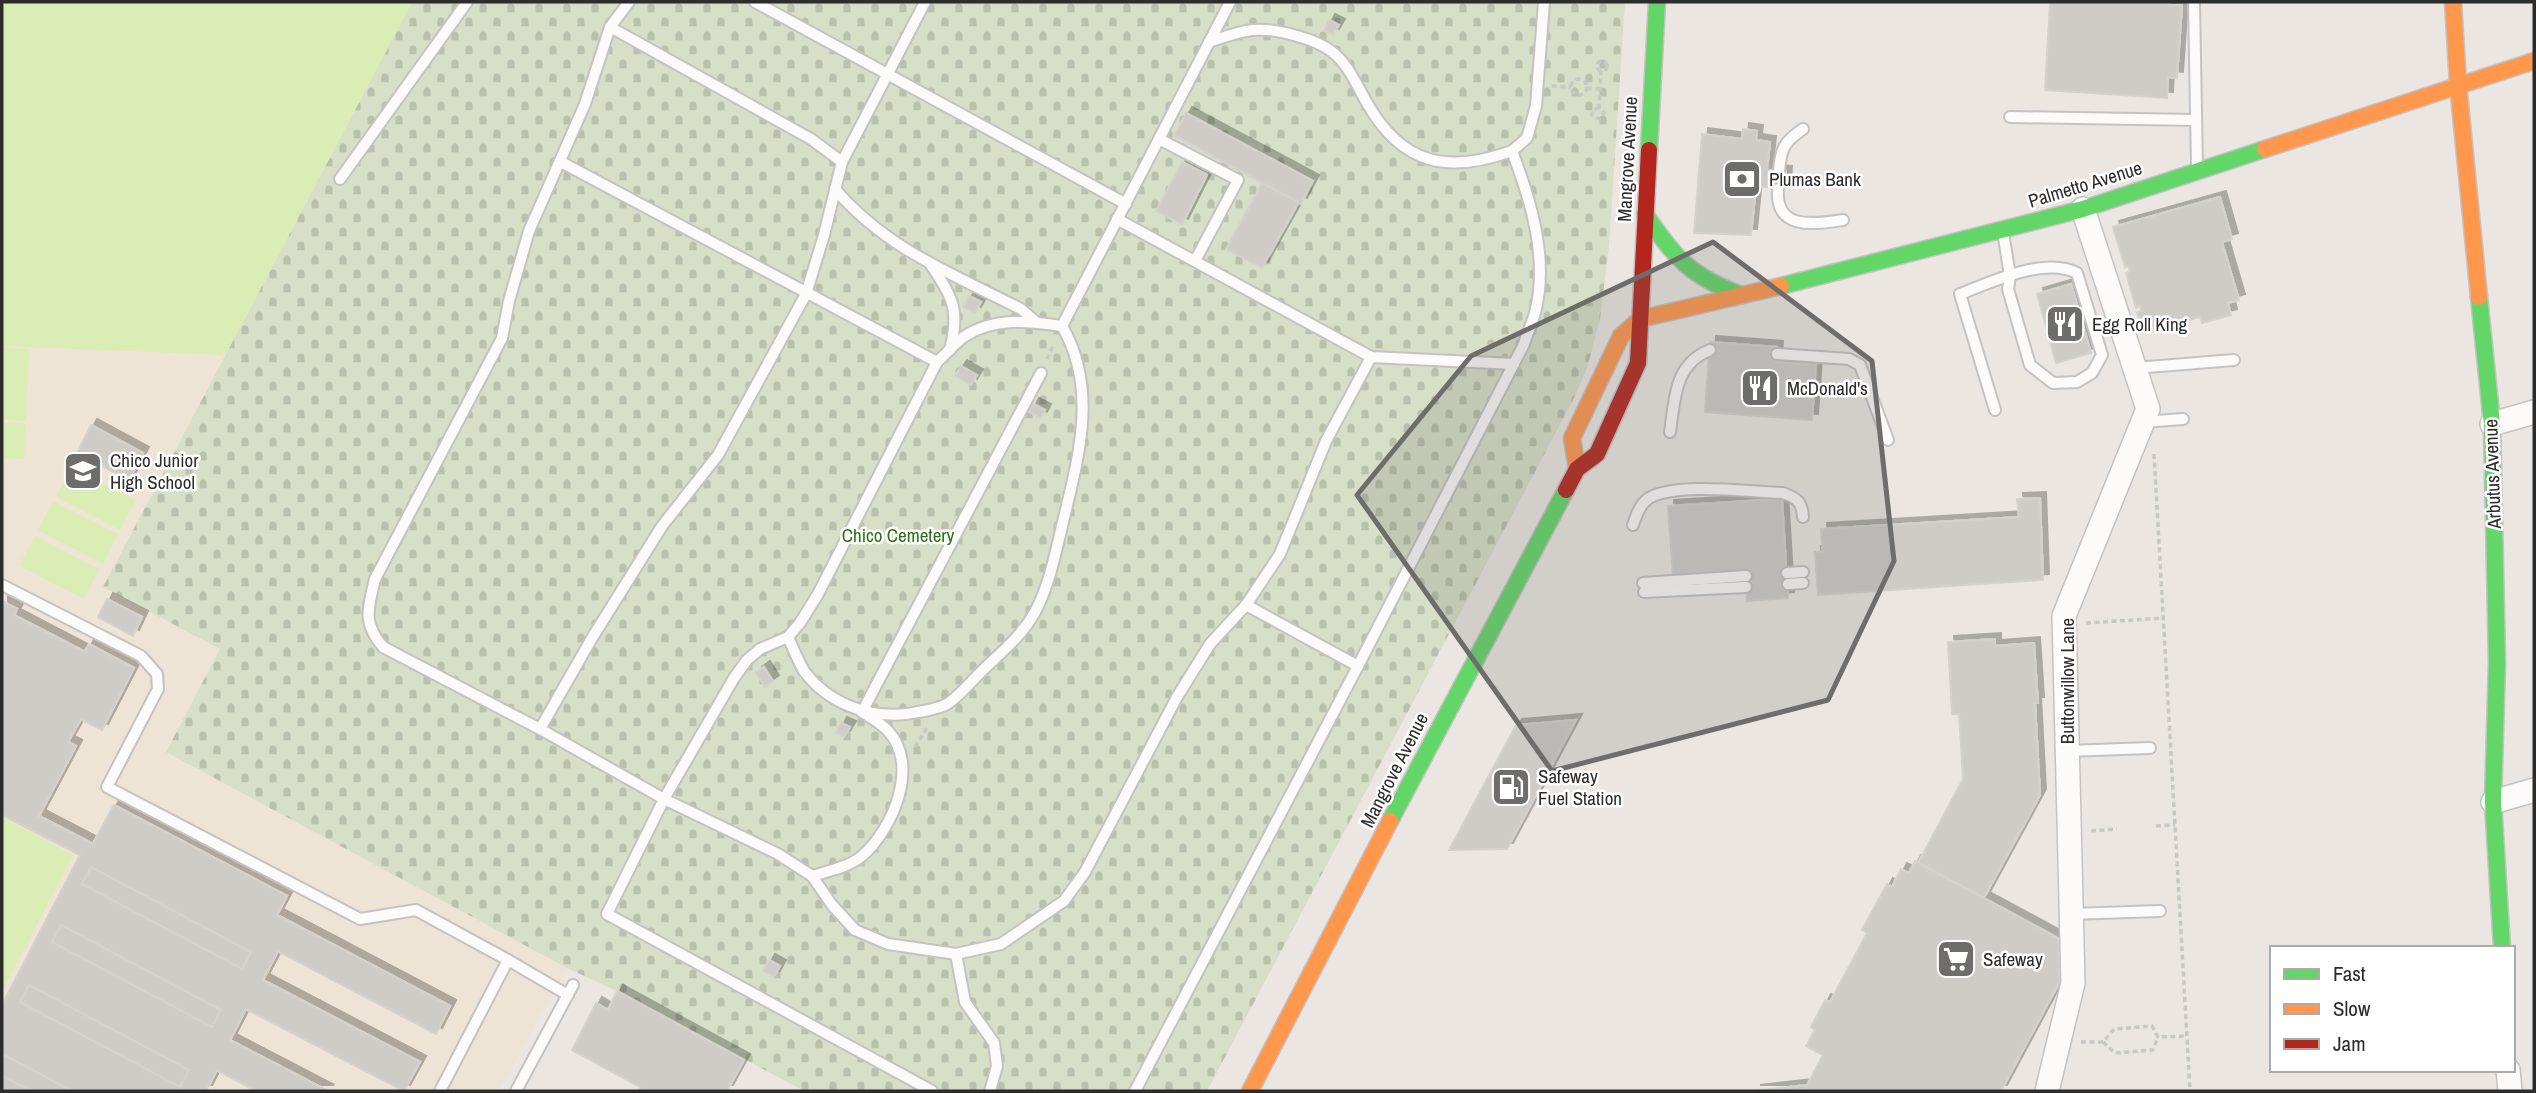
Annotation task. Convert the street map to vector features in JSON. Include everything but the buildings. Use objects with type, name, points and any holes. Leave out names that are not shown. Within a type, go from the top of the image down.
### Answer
[{"type":"street","name":"Mangrove Avenue","points":[[1250,1091],[1499,612],[1577,469],[1597,454],[1638,363],[1657,2]]},
{"type":"street","name":"Arbutus Avenue","points":[[2453,2],[2458,84],[2492,424],[2497,662],[2493,802],[2502,946]]},
{"type":"street","name":"Palmetto Avenue","points":[[1640,319],[1850,270],[2083,209],[2534,61]]},
{"type":"street","name":"Buttonwillow Lane","points":[[2046,1091],[2073,982],[2064,616],[2148,409],[2083,209]]},
{"type":"street","points":[[1645,215],[1685,269],[1710,285],[1741,296]]},
{"type":"street","points":[[1577,469],[1572,438],[1621,336],[1640,319]]},
{"type":"street","points":[[2492,424],[2534,412]]},
{"type":"street","points":[[2493,802],[2534,790]]},
{"type":"street","points":[[2508,1072],[2510,1091]]},
{"type":"lane","points":[[340,179],[467,2]]},
{"type":"lane","points":[[629,2],[610,27],[585,104],[529,232],[509,301],[502,338],[375,579],[367,611],[370,632],[383,647],[540,729],[664,799],[778,855],[812,876],[832,905],[855,930],[888,944],[956,954],[1000,944],[1064,901],[1085,872],[1177,697],[1210,644],[1246,605],[1280,554],[1326,441],[1371,357]]},
{"type":"lane","points":[[755,2],[1126,204]]},
{"type":"lane","points":[[540,729],[592,638],[662,526],[718,455],[806,294],[819,256],[842,162],[925,2]]},
{"type":"lane","points":[[1062,326],[1230,2]]},
{"type":"lane","points":[[1209,42],[1242,31],[1269,28],[1307,39],[1332,51],[1353,75],[1368,105],[1390,137],[1416,156],[1459,164],[1488,160],[1512,151],[1527,138],[1536,106],[1544,2]]},
{"type":"lane","points":[[2194,2],[2197,171]]},
{"type":"lane","points":[[610,27],[811,139],[842,162]]},
{"type":"lane","points":[[2010,117],[2196,120]]},
{"type":"lane","points":[[1779,171],[1780,155],[1788,139],[1803,129]]},
{"type":"lane","points":[[1159,139],[1238,180],[1195,261]]},
{"type":"lane","points":[[1136,1091],[1514,364],[1535,311],[1540,277],[1537,235],[1525,185],[1512,151]]},
{"type":"lane","points":[[561,162],[937,362]]},
{"type":"lane","points":[[835,189],[855,213],[886,238],[1021,309],[1036,322]]},
{"type":"lane","points":[[1778,189],[1779,208],[1788,218],[1807,224],[1843,220]]},
{"type":"lane","points":[[1117,219],[1371,357],[1514,364]]},
{"type":"lane","points":[[1995,410],[1960,294],[2010,276],[2056,266],[2068,268],[2077,274],[2102,355],[2092,373],[2077,382],[2053,383],[2030,365],[2008,289],[2010,276],[2002,229]]},
{"type":"lane","points":[[929,262],[946,288],[954,308],[956,327],[950,350]]},
{"type":"lane","points":[[932,1091],[607,914],[664,799],[716,706],[747,660],[760,649],[788,637],[818,594],[937,362],[965,336],[990,325],[1022,320],[1062,326]]},
{"type":"lane","points":[[862,712],[892,715],[922,712],[947,704],[1016,639],[1035,613],[1047,585],[1080,453],[1082,382],[1074,347],[1062,326]]},
{"type":"lane","points":[[1670,432],[1678,383],[1686,365],[1699,354],[1710,350]]},
{"type":"lane","points":[[1777,354],[1849,359],[1860,365],[1888,440]]},
{"type":"lane","points":[[2135,368],[2234,360]]},
{"type":"lane","points":[[862,712],[1041,373]]},
{"type":"lane","points":[[2143,422],[2183,419]]},
{"type":"lane","points":[[1633,525],[1647,499],[1665,492],[1687,489],[1783,493],[1796,498],[1802,505],[1803,517]]},
{"type":"lane","points":[[1787,579],[1803,578]]},
{"type":"lane","points":[[1643,587],[1746,581]]},
{"type":"lane","points":[[2,585],[141,656],[157,674],[158,689],[107,787],[360,919],[416,910],[570,990],[516,1091]]},
{"type":"lane","points":[[1246,605],[1359,666]]},
{"type":"lane","points":[[788,637],[804,671],[840,703],[862,712],[888,731],[904,763],[902,781],[890,816],[876,841],[860,858],[812,876]]},
{"type":"lane","points":[[2067,751],[2150,748]]},
{"type":"lane","points":[[2071,914],[2160,911]]},
{"type":"lane","points":[[956,954],[965,1002],[994,1043],[997,1066],[990,1091]]},
{"type":"lane","points":[[440,1091],[508,960]]},
{"type":"path","points":[[1599,107],[1601,71]]},
{"type":"path","points":[[1577,79],[1582,80],[1587,88],[1581,95],[1572,92],[1571,87],[1577,79]]},
{"type":"path","points":[[1587,88],[1600,89]]},
{"type":"path","points":[[1041,373],[1062,326]]},
{"type":"path","points":[[2155,468],[2190,1091]]},
{"type":"path","points":[[2080,623],[2164,618]]},
{"type":"path","points":[[902,781],[918,741],[930,722],[947,704]]},
{"type":"path","points":[[2156,826],[2175,825]]},
{"type":"path","points":[[2085,831],[2117,829]]},
{"type":"path","points":[[2081,1042],[2103,1042],[2115,1052],[2153,1050],[2158,1037],[2152,1026],[2114,1030],[2103,1042]]},
{"type":"path","points":[[2158,1037],[2187,1036]]},
{"type":"highlighted area","points":[[1713,242],[1872,361],[1894,561],[1828,700],[1552,771],[1357,495],[1471,356]]},
{"type":"shaded area","name":"Chico Junior High School","points":[[2,2],[412,2],[103,587],[220,649],[166,752],[567,968],[499,1091],[2,1091]]},
{"type":"green space","points":[[2,2],[412,2],[225,355],[2,346]]},
{"type":"green space","name":"Chico Cemetery","points":[[412,2],[1625,2],[1609,246],[1600,319],[1587,368],[1574,398],[1207,1091],[804,1091],[617,991],[567,968],[166,752],[220,649],[103,587]]},
{"type":"green space","points":[[2,347],[29,349],[26,421],[2,419]]},
{"type":"green space","points":[[2,422],[26,424],[24,459],[2,458]]},
{"type":"green space","points":[[71,467],[136,500],[120,530],[56,497]]},
{"type":"green space","points":[[53,501],[118,534],[103,564],[38,530]]},
{"type":"green space","points":[[35,536],[99,569],[84,599],[19,566]]},
{"type":"green space","points":[[2,817],[73,855],[2,992]]},
{"type":"traffic: fast","points":[[1649,150],[1657,2]]},
{"type":"traffic: fast","points":[[1781,286],[2083,209],[2265,149]]},
{"type":"traffic: fast","points":[[1645,214],[1665,243],[1685,264],[1709,281],[1741,295]]},
{"type":"traffic: fast","points":[[2479,297],[2492,424],[2497,662],[2493,802],[2502,946]]},
{"type":"traffic: fast","points":[[1390,821],[1566,490]]},
{"type":"traffic: slow","points":[[2453,2],[2458,84],[2479,297]]},
{"type":"traffic: slow","points":[[2265,149],[2534,61]]},
{"type":"traffic: slow","points":[[1577,469],[1572,438],[1621,336],[1640,319],[1781,286]]},
{"type":"traffic: slow","points":[[1250,1091],[1390,821]]},
{"type":"traffic: jam","points":[[1566,490],[1577,469],[1597,454],[1638,363],[1649,150]]},
{"type":"place","name":"Plumas Bank","points":[[1742,179]]},
{"type":"place","name":"Egg Roll King","points":[[2065,324]]},
{"type":"place","name":"McDonald's","points":[[1760,388]]},
{"type":"place","name":"Chico Junior High School","points":[[83,471]]},
{"type":"place","name":"Safeway Fuel Station","points":[[1511,787]]},
{"type":"place","name":"Safeway","points":[[1956,959]]}]
